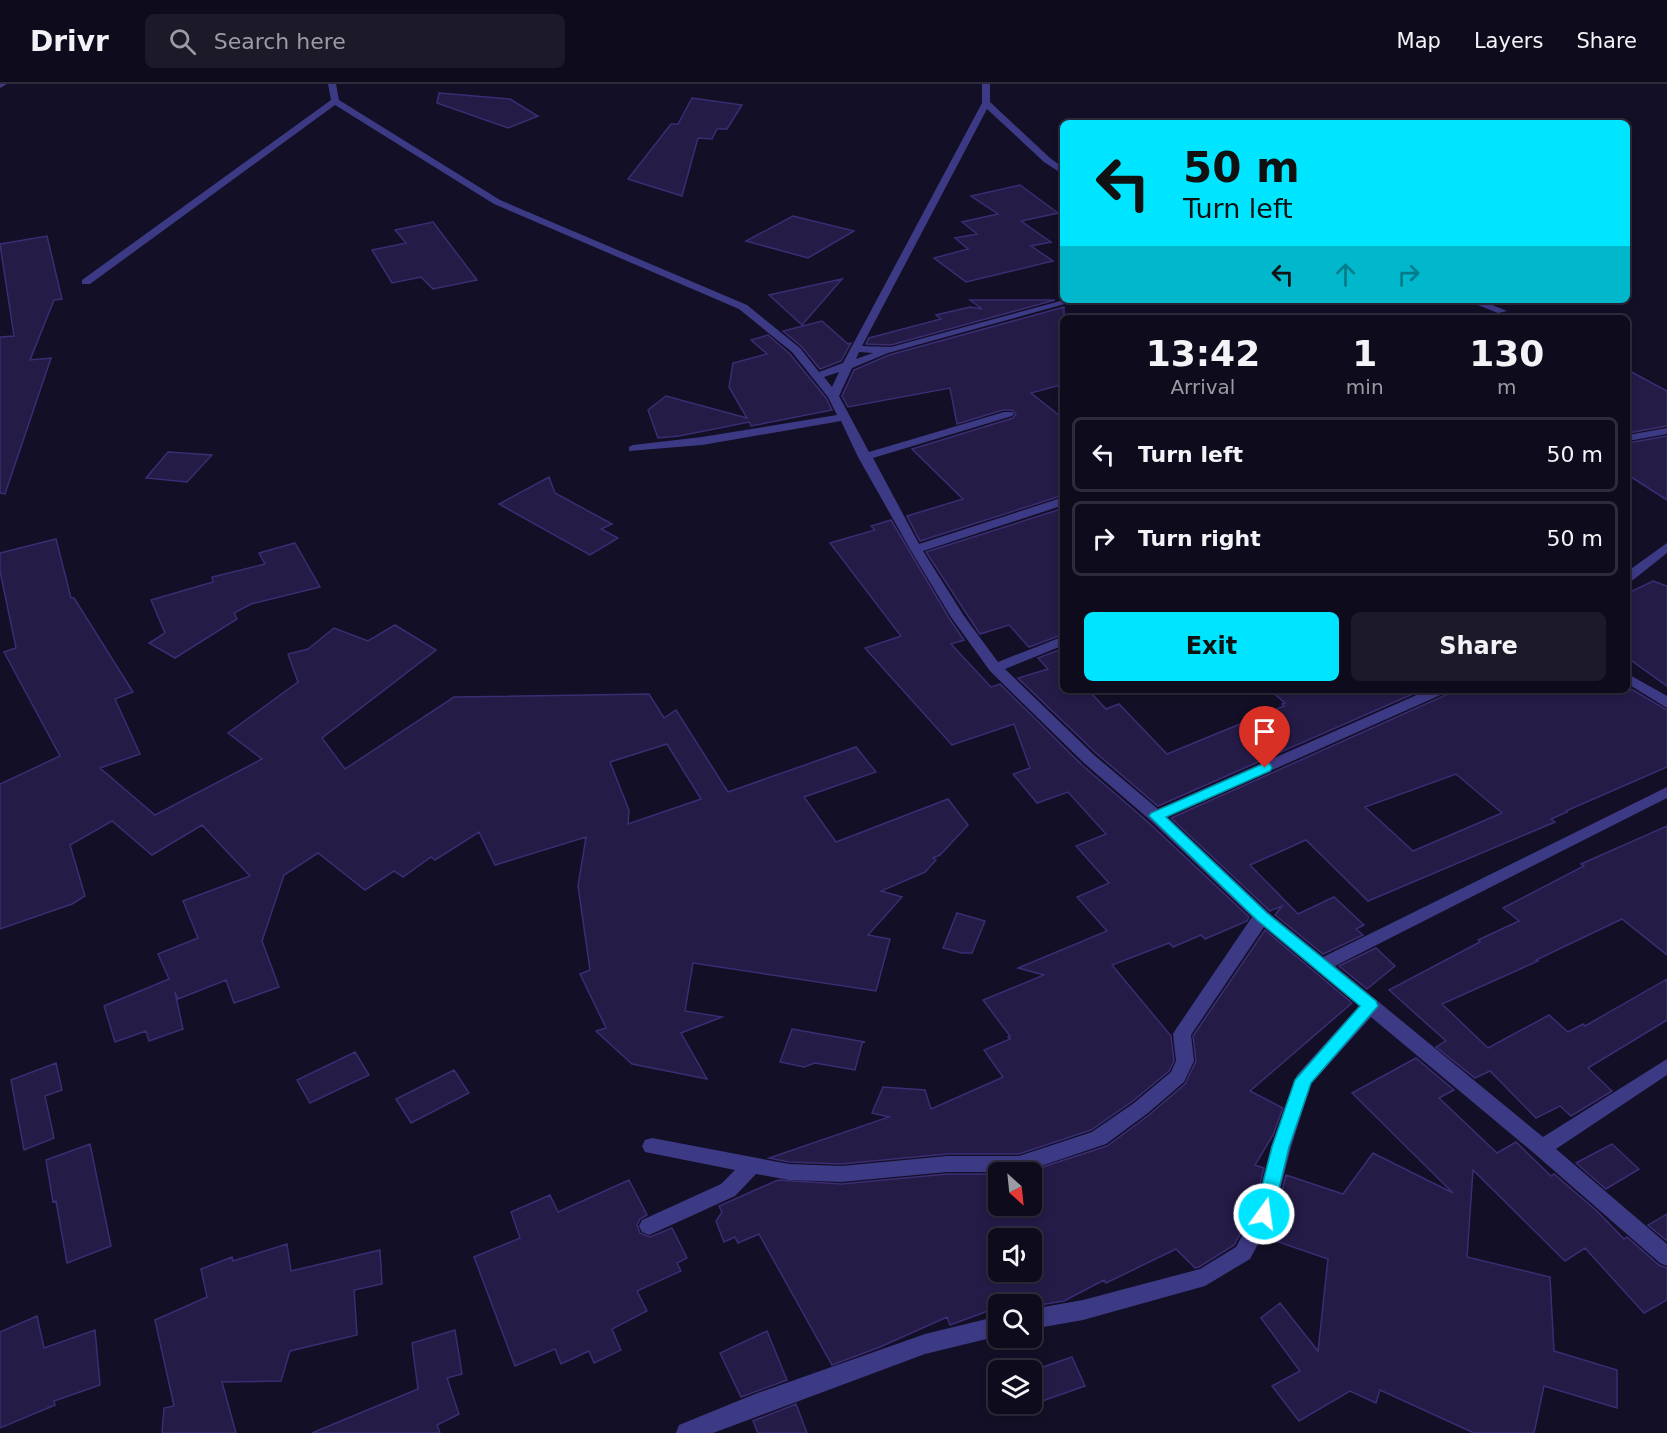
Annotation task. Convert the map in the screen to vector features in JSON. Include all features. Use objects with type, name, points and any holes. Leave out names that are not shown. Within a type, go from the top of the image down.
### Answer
[{"type":"street","points":[[332,84],[335,101],[497,202],[743,307],[796,350],[833,396],[864,457],[916,549],[958,617],[995,668],[1089,759],[1156,816],[1262,916],[1542,1148],[1667,1257]]},
{"type":"street","points":[[833,396],[855,349],[986,103],[986,84]]},
{"type":"street","points":[[86,282],[335,101]]},
{"type":"street","points":[[986,103],[1047,160],[1060,169]]},
{"type":"street","points":[[817,376],[891,350],[1063,303]]},
{"type":"street","points":[[1479,303],[1502,311]]},
{"type":"street","points":[[855,349],[891,350]]},
{"type":"street","points":[[864,457],[1008,414]]},
{"type":"street","points":[[633,449],[702,441],[844,417]]},
{"type":"street","points":[[1630,438],[1667,430]]},
{"type":"street","points":[[916,549],[1060,502]]},
{"type":"street","points":[[1630,575],[1667,547]]},
{"type":"street","points":[[995,668],[1060,642]]},
{"type":"street","points":[[1630,679],[1667,703]]},
{"type":"street","points":[[1156,816],[1433,693]]},
{"type":"street","points":[[1320,966],[1667,792]]},
{"type":"street","points":[[652,1146],[789,1172],[841,1174],[947,1164],[1019,1164],[1099,1138],[1178,1077],[1185,1061],[1182,1034],[1262,916]]},
{"type":"street","points":[[1042,1317],[1083,1310],[1205,1277],[1243,1253],[1264,1214],[1281,1147],[1303,1080],[1370,1006]]},
{"type":"street","points":[[1542,1148],[1667,1066]]},
{"type":"street","points":[[649,1226],[728,1190],[752,1165]]},
{"type":"street","points":[[687,1433],[755,1405],[926,1344],[988,1329]]},
{"type":"building","points":[[439,93],[510,99],[538,116],[508,128],[437,103]]},
{"type":"building","points":[[692,98],[742,105],[727,129],[717,129],[712,139],[698,138],[682,196],[628,179],[671,124],[678,124]]},
{"type":"building","points":[[1020,185],[1058,213],[1021,221],[1051,242],[1031,246],[1053,261],[966,282],[934,258],[968,249],[955,238],[977,234],[962,222],[998,214],[971,196]]},
{"type":"building","points":[[793,216],[854,231],[808,258],[746,241]]},
{"type":"building","points":[[433,222],[477,280],[433,289],[421,277],[392,283],[372,250],[406,243],[395,230]]},
{"type":"building","points":[[47,236],[62,299],[54,300],[30,360],[51,358],[5,494],[0,493],[0,337],[14,336],[0,244]]},
{"type":"building","points":[[842,279],[802,325],[769,295]]},
{"type":"building","points":[[970,300],[1055,300],[891,345],[866,344],[869,338],[941,319],[936,315],[970,307],[982,309]]},
{"type":"building","points":[[1064,307],[1064,315],[1060,315],[1060,385],[1031,393],[1060,416],[1060,496],[920,541],[907,516],[963,499],[912,449],[1013,418],[1016,414],[1012,410],[1003,410],[957,424],[950,388],[848,407],[842,396],[854,370],[889,355]]},
{"type":"building","points":[[822,321],[848,344],[851,343],[841,361],[820,369],[802,347],[783,331]]},
{"type":"building","points":[[768,335],[790,354],[826,398],[832,410],[751,426],[749,422],[658,438],[648,410],[666,396],[747,418],[729,387],[733,363],[767,354],[751,340]]},
{"type":"building","points":[[1630,371],[1667,391],[1667,426],[1630,433]]},
{"type":"building","points":[[1667,436],[1667,500],[1630,476],[1630,443]]},
{"type":"building","points":[[168,452],[212,455],[187,482],[146,478]]},
{"type":"building","points":[[549,477],[555,493],[612,524],[601,529],[618,538],[590,555],[499,504]]},
{"type":"building","points":[[1060,509],[1060,635],[1029,647],[1009,625],[980,634],[926,552]]},
{"type":"building","points":[[891,520],[964,640],[951,644],[991,687],[1000,684],[1082,765],[1148,822],[1249,917],[1247,921],[1205,939],[1201,935],[1173,947],[1169,943],[1112,965],[1171,1036],[1174,1061],[1169,1071],[1133,1101],[1091,1130],[1019,1154],[947,1154],[841,1164],[789,1162],[769,1158],[889,1117],[872,1113],[883,1087],[925,1090],[931,1109],[1003,1077],[984,1050],[1010,1039],[1008,1037],[1010,1036],[983,1000],[1044,975],[1018,968],[1107,931],[1077,897],[1109,883],[1076,846],[1106,834],[1068,792],[1037,803],[1013,774],[1030,768],[1014,724],[952,745],[865,648],[901,636],[830,543],[875,530],[871,526]]},
{"type":"building","points":[[56,539],[71,598],[74,598],[133,692],[115,699],[140,754],[100,768],[155,815],[262,759],[228,733],[298,682],[288,654],[308,649],[334,628],[368,641],[395,625],[436,650],[322,738],[345,769],[454,697],[649,694],[664,718],[676,710],[728,792],[856,747],[876,772],[804,797],[836,842],[948,799],[968,825],[940,855],[933,858],[936,860],[925,872],[881,891],[902,897],[868,935],[890,939],[876,991],[693,963],[685,1011],[722,1017],[681,1033],[707,1079],[632,1064],[596,1031],[606,1028],[580,974],[590,970],[578,886],[586,837],[495,865],[479,832],[435,860],[431,857],[403,877],[394,871],[365,890],[318,853],[284,875],[262,941],[279,987],[234,1003],[226,980],[178,999],[175,992],[183,1029],[149,1041],[146,1031],[115,1042],[104,1006],[169,979],[158,954],[198,938],[183,901],[250,876],[202,825],[152,855],[112,821],[70,845],[85,896],[72,904],[0,929],[0,784],[60,756],[4,652],[16,648],[0,571],[0,553]],"holes":[[[667,744],[701,799],[628,824],[629,810],[610,762]]]},
{"type":"building","points":[[295,543],[320,587],[251,604],[234,613],[237,619],[175,658],[149,643],[165,633],[151,600],[213,582],[212,577],[265,564],[259,553]]},
{"type":"building","points":[[1653,581],[1667,586],[1667,686],[1630,659],[1630,592]]},
{"type":"building","points":[[1060,650],[1060,693],[1091,693],[1106,709],[1119,704],[1167,754],[1284,706],[1282,704],[1285,703],[1273,693],[1415,693],[1158,806],[1096,753],[1018,678],[1048,669],[1038,658]]},
{"type":"building","points":[[1630,690],[1633,690],[1667,710],[1667,767],[1566,811],[1551,819],[1555,822],[1368,901],[1306,840],[1250,865],[1298,914],[1334,897],[1364,925],[1356,929],[1363,935],[1323,954],[1275,915],[1282,906],[1270,911],[1171,818],[1447,693],[1630,693]],"holes":[[[1456,774],[1502,813],[1413,851],[1365,807]]]},
{"type":"building","points":[[1667,826],[1667,955],[1622,919],[1536,960],[1538,961],[1442,1004],[1488,1048],[1549,1015],[1568,1032],[1583,1024],[1585,1026],[1667,979],[1667,1020],[1588,1068],[1612,1091],[1571,1116],[1560,1106],[1536,1118],[1490,1071],[1475,1078],[1436,1047],[1446,1041],[1389,990],[1480,942],[1478,940],[1519,921],[1503,908],[1584,866],[1581,864]]},
{"type":"building","points":[[957,913],[985,921],[972,953],[943,948]]},
{"type":"building","points":[[1265,930],[1352,1003],[1250,1091],[1283,1108],[1273,1135],[1255,1165],[1264,1168],[1253,1211],[1234,1245],[1199,1267],[1195,1268],[1176,1249],[1106,1283],[1104,1280],[1064,1301],[1042,1305],[1042,1294],[988,1294],[988,1311],[950,1325],[947,1317],[880,1347],[832,1365],[759,1234],[738,1243],[735,1237],[724,1242],[716,1221],[722,1212],[719,1206],[778,1180],[841,1184],[947,1174],[988,1174],[988,1216],[1042,1216],[1042,1167],[1107,1146],[1149,1115],[1185,1084],[1196,1061],[1193,1036]]},
{"type":"building","points":[[1376,948],[1395,966],[1367,989],[1339,966]]},
{"type":"building","points":[[792,1029],[865,1042],[862,1043],[855,1070],[815,1063],[804,1067],[780,1062]]},
{"type":"building","points":[[355,1052],[369,1075],[310,1103],[297,1080]]},
{"type":"building","points":[[1416,1058],[1454,1090],[1439,1098],[1497,1153],[1516,1142],[1551,1176],[1554,1174],[1598,1212],[1624,1239],[1627,1237],[1659,1265],[1667,1268],[1667,1300],[1644,1313],[1585,1248],[1565,1261],[1473,1170],[1467,1257],[1550,1277],[1554,1351],[1617,1370],[1617,1408],[1544,1386],[1534,1433],[1474,1433],[1380,1390],[1376,1403],[1350,1391],[1299,1421],[1272,1386],[1300,1371],[1261,1318],[1280,1303],[1318,1351],[1328,1259],[1264,1237],[1276,1215],[1286,1175],[1343,1194],[1373,1153],[1453,1193],[1352,1093]]},
{"type":"building","points":[[56,1063],[62,1090],[45,1096],[54,1138],[24,1150],[11,1080]]},
{"type":"building","points":[[454,1070],[469,1093],[411,1123],[396,1099]]},
{"type":"building","points":[[90,1144],[111,1246],[67,1263],[46,1160]]},
{"type":"building","points":[[1612,1144],[1639,1169],[1606,1189],[1576,1163]]},
{"type":"building","points":[[629,1180],[647,1215],[640,1219],[637,1225],[640,1233],[650,1237],[672,1228],[687,1258],[677,1263],[681,1271],[637,1291],[647,1311],[612,1329],[621,1350],[594,1363],[589,1351],[561,1364],[555,1349],[515,1366],[474,1257],[520,1238],[511,1212],[550,1195],[558,1212]]},
{"type":"building","points":[[1667,1214],[1667,1241],[1648,1225]]},
{"type":"building","points":[[287,1244],[291,1271],[380,1250],[382,1284],[354,1290],[357,1335],[290,1351],[281,1381],[222,1382],[236,1433],[162,1433],[164,1408],[174,1406],[155,1320],[207,1297],[201,1269],[232,1257],[233,1261]]},
{"type":"building","points":[[37,1316],[44,1348],[95,1330],[100,1385],[54,1401],[55,1405],[0,1428],[0,1332]]},
{"type":"building","points":[[455,1330],[462,1374],[447,1378],[459,1414],[437,1425],[440,1433],[312,1433],[418,1389],[412,1343]]},
{"type":"building","points":[[767,1331],[787,1380],[741,1397],[720,1353]]},
{"type":"building","points":[[1072,1357],[1085,1386],[1042,1401],[1042,1367]]},
{"type":"building","points":[[796,1404],[807,1433],[758,1433],[753,1421]]},
{"type":"route","points":[[1264,1214],[1281,1147],[1303,1080],[1370,1006],[1262,916],[1156,816],[1265,768]]}]
